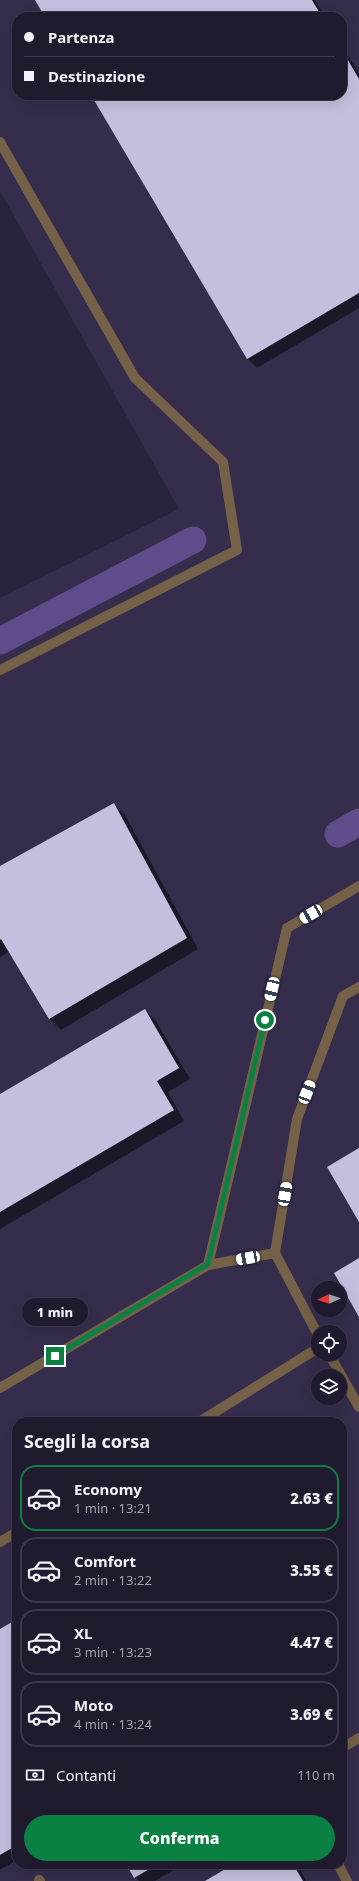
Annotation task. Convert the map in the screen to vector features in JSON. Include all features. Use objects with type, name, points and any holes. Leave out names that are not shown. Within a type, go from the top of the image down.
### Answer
[{"type":"street","points":[[0,142],[135,378],[223,462],[237,550],[0,670]]},
{"type":"street","points":[[208,1264],[287,928],[359,886]]},
{"type":"street","points":[[313,1325],[275,1253],[297,1119],[343,996],[359,987]]},
{"type":"street","points":[[0,1388],[208,1264],[275,1253]]},
{"type":"street","points":[[207,1417],[311,1352]]},
{"type":"street","points":[[333,1361],[359,1407]]},
{"type":"street","points":[[0,1542],[12,1535]]},
{"type":"street","points":[[347,1745],[359,1738]]},
{"type":"street","points":[[341,1869],[347,1881]]},
{"type":"shaded area","points":[[0,0],[359,0],[359,1881],[0,1881],[0,598],[179,509],[0,191]]},
{"type":"building","points":[[35,0],[312,0],[319,12],[42,12]]},
{"type":"building","points":[[347,59],[359,79],[359,293],[247,359],[94,100],[347,100]]},
{"type":"building","points":[[114,803],[187,938],[49,1019],[1,939],[0,940],[0,866]]},
{"type":"building","points":[[145,1009],[179,1068],[157,1081],[174,1110],[0,1212],[0,1094]]},
{"type":"building","points":[[359,1148],[359,1222],[327,1167]]},
{"type":"building","points":[[359,1258],[359,1317],[347,1296],[347,1281],[339,1281],[334,1273]]},
{"type":"building","points":[[12,1622],[12,1848],[0,1855],[0,1629]]},
{"type":"building","points":[[129,1869],[149,1869],[134,1878]]},
{"type":"building","points":[[225,1869],[296,1869],[303,1881],[205,1881]]},
{"type":"waterway","points":[[0,641],[193,540]]},
{"type":"waterway","points":[[338,834],[359,822]]},
{"type":"route","points":[[55,1356],[178,1284],[208,1264],[265,1020]]}]
